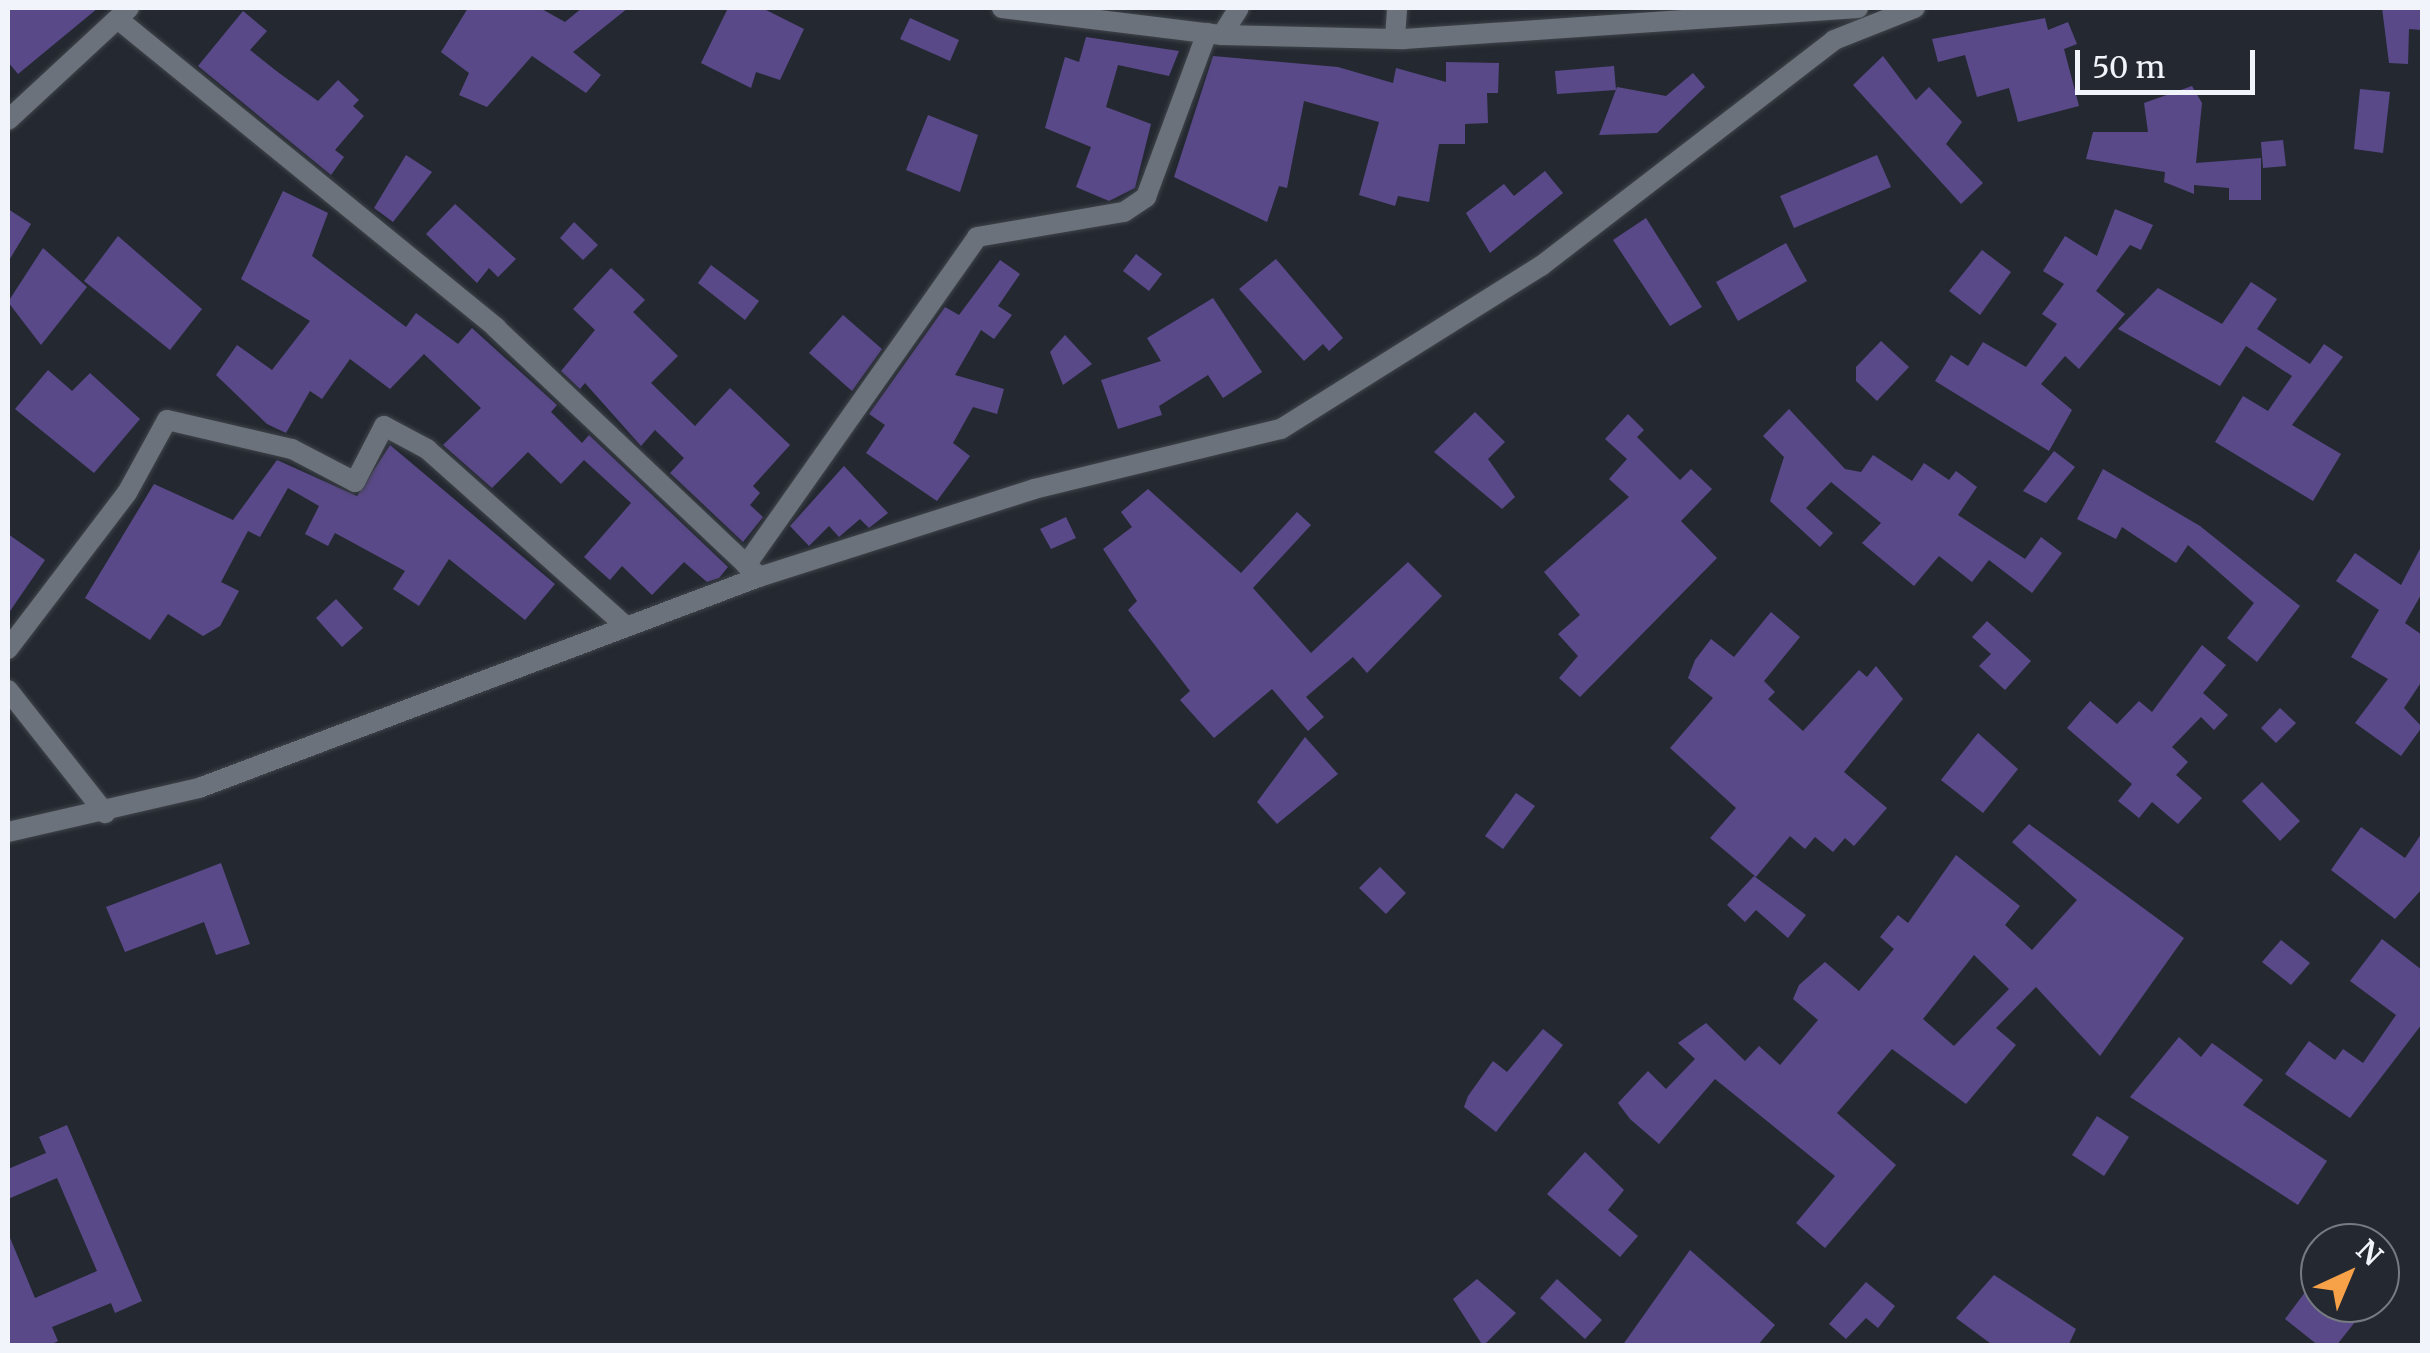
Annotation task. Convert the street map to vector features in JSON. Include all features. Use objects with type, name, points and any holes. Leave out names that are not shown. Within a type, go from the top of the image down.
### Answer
[{"type":"street","points":[[1002,8],[1214,34],[1395,38],[1858,8]]},
{"type":"street","points":[[752,571],[978,237],[1124,212],[1146,196],[1214,34],[1240,8]]},
{"type":"street","points":[[1395,38],[1397,8]]},
{"type":"street","points":[[8,832],[200,788],[626,626],[752,571],[1034,489],[1281,429],[1540,266],[1834,40],[1915,8]]},
{"type":"street","points":[[8,120],[124,14],[496,328],[752,571]]},
{"type":"street","points":[[8,649],[127,492],[167,420],[292,449],[356,482],[384,426],[427,448],[626,626]]},
{"type":"street","points":[[8,690],[104,812]]},
{"type":"building","points":[[8,8],[98,8],[18,74],[8,62]]},
{"type":"building","points":[[468,8],[540,8],[565,22],[582,8],[628,8],[573,52],[601,75],[586,93],[532,56],[487,107],[459,95],[469,73],[441,52]]},
{"type":"building","points":[[728,8],[762,8],[804,29],[780,80],[756,72],[751,88],[701,63]]},
{"type":"building","points":[[2382,8],[2422,8],[2422,30],[2409,29],[2408,64],[2389,63]]},
{"type":"building","points":[[243,11],[267,31],[250,50],[279,73],[318,101],[338,80],[359,100],[353,106],[364,116],[335,150],[344,157],[331,175],[198,66]]},
{"type":"building","points":[[910,18],[959,40],[950,61],[900,39]]},
{"type":"building","points":[[2045,18],[2048,30],[2068,22],[2077,44],[2064,49],[2079,106],[2018,122],[2009,88],[1977,97],[1965,55],[1938,62],[1932,39]]},
{"type":"building","points":[[1086,37],[1179,51],[1169,76],[1118,65],[1106,107],[1151,124],[1135,188],[1109,201],[1076,187],[1091,147],[1045,128],[1065,57],[1079,62]]},
{"type":"building","points":[[1213,56],[1338,67],[1393,83],[1396,68],[1446,82],[1446,62],[1499,63],[1498,93],[1487,93],[1488,123],[1465,124],[1465,144],[1439,144],[1429,202],[1398,196],[1395,206],[1359,195],[1379,122],[1304,101],[1287,188],[1279,186],[1267,222],[1174,177]]},
{"type":"building","points":[[1883,56],[1916,100],[1929,87],[1962,122],[1946,144],[1983,183],[1961,204],[1853,85]]},
{"type":"building","points":[[1614,66],[1616,90],[1557,94],[1555,71]]},
{"type":"building","points":[[1693,73],[1705,87],[1657,133],[1599,135],[1617,87],[1666,96]]},
{"type":"building","points":[[2192,86],[2202,103],[2196,163],[2261,158],[2261,200],[2229,200],[2229,188],[2194,185],[2194,194],[2164,182],[2165,172],[2086,159],[2093,132],[2148,132],[2144,103]]},
{"type":"building","points":[[2360,89],[2390,92],[2383,153],[2354,149]]},
{"type":"building","points":[[928,115],[978,135],[960,192],[906,170]]},
{"type":"building","points":[[2283,140],[2286,166],[2263,168],[2261,142]]},
{"type":"building","points":[[406,155],[432,172],[393,222],[374,208]]},
{"type":"building","points":[[1877,155],[1891,187],[1794,228],[1780,196]]},
{"type":"building","points":[[1545,171],[1563,193],[1490,253],[1466,213],[1504,184],[1514,196]]},
{"type":"building","points":[[283,191],[328,213],[312,256],[406,327],[416,313],[458,344],[472,328],[557,405],[551,412],[582,443],[589,435],[728,567],[719,578],[707,582],[684,562],[652,595],[622,566],[610,580],[584,557],[631,503],[584,460],[561,484],[528,452],[492,488],[443,445],[481,408],[424,354],[390,389],[350,359],[322,399],[310,391],[286,433],[267,424],[216,375],[237,345],[272,370],[310,321],[241,279]]},
{"type":"building","points":[[455,204],[516,259],[498,277],[489,268],[477,283],[426,234]]},
{"type":"building","points":[[8,209],[31,224],[8,262]]},
{"type":"building","points":[[2115,209],[2153,225],[2141,250],[2130,245],[2096,291],[2125,314],[2079,369],[2065,356],[2041,384],[2072,410],[2049,451],[1935,381],[1951,355],[1968,366],[1983,342],[2026,367],[2057,324],[2042,314],[2064,284],[2043,271],[2065,236],[2097,256]]},
{"type":"building","points":[[1646,218],[1702,307],[1670,326],[1613,240]]},
{"type":"building","points":[[574,222],[598,245],[583,260],[560,238]]},
{"type":"building","points":[[118,236],[202,309],[170,350],[84,281]]},
{"type":"building","points":[[1786,243],[1807,281],[1738,321],[1716,282]]},
{"type":"building","points":[[43,248],[87,287],[41,345],[8,302]]},
{"type":"building","points":[[1982,250],[2011,272],[1980,315],[1949,291]]},
{"type":"building","points":[[1136,254],[1162,274],[1149,291],[1123,271]]},
{"type":"building","points":[[1276,259],[1343,338],[1329,351],[1323,344],[1304,361],[1239,289]]},
{"type":"building","points":[[1000,260],[1020,274],[998,306],[1012,315],[994,339],[981,330],[955,375],[1004,389],[997,414],[973,407],[953,443],[970,456],[937,501],[866,453],[885,425],[869,414],[945,307],[959,315]]},
{"type":"building","points":[[711,265],[759,301],[745,320],[698,283]]},
{"type":"building","points":[[611,268],[645,300],[633,312],[678,356],[651,383],[695,426],[730,388],[790,445],[753,486],[760,493],[750,505],[763,517],[743,542],[670,473],[684,458],[655,430],[641,446],[585,383],[580,389],[561,371],[595,330],[573,309]]},
{"type":"building","points":[[2251,282],[2277,299],[2257,329],[2310,364],[2324,344],[2343,357],[2292,425],[2341,454],[2313,501],[2215,442],[2243,396],[2268,411],[2292,376],[2246,346],[2220,386],[2118,329],[2158,288],[2222,324]]},
{"type":"building","points":[[1213,298],[1262,372],[1223,398],[1208,375],[1159,406],[1162,415],[1118,429],[1101,380],[1161,361],[1147,338]]},
{"type":"building","points":[[843,315],[882,349],[852,391],[809,353]]},
{"type":"building","points":[[1065,335],[1092,364],[1063,385],[1050,352]]},
{"type":"building","points":[[1881,341],[1909,367],[1877,401],[1856,381],[1856,367]]},
{"type":"building","points":[[48,370],[72,391],[90,373],[140,419],[94,473],[15,409]]},
{"type":"building","points":[[1789,409],[1845,469],[1861,472],[1873,455],[1912,481],[1924,463],[1949,480],[1956,471],[1977,487],[1958,515],[2025,559],[2041,537],[2062,553],[2032,593],[1989,560],[1972,582],[1939,556],[1914,586],[1862,543],[1881,523],[1831,482],[1806,508],[1833,533],[1820,547],[1770,501],[1784,457],[1763,436]]},
{"type":"building","points":[[1475,412],[1505,442],[1488,459],[1515,497],[1502,509],[1434,452]]},
{"type":"building","points":[[1628,414],[1644,430],[1637,437],[1680,480],[1691,469],[1712,489],[1681,521],[1717,558],[1580,697],[1559,678],[1578,656],[1558,634],[1580,615],[1544,572],[1629,497],[1609,479],[1627,459],[1605,439]]},
{"type":"building","points":[[390,445],[555,584],[525,620],[449,559],[419,606],[393,589],[405,571],[335,533],[328,546],[305,534],[319,506],[288,488],[260,537],[248,531],[221,582],[239,591],[220,626],[203,636],[168,614],[150,640],[85,598],[154,484],[233,520],[277,460],[357,496]]},
{"type":"building","points":[[2054,451],[2075,467],[2046,503],[2023,491]]},
{"type":"building","points":[[844,466],[888,513],[869,528],[860,519],[839,537],[829,526],[809,546],[790,526]]},
{"type":"building","points":[[2103,469],[2200,526],[2300,606],[2257,662],[2227,638],[2254,603],[2188,545],[2176,563],[2122,527],[2116,539],[2077,519]]},
{"type":"building","points":[[1148,489],[1241,573],[1297,512],[1311,525],[1253,588],[1311,653],[1408,562],[1442,596],[1367,673],[1353,657],[1306,697],[1324,717],[1308,731],[1272,689],[1214,738],[1180,700],[1190,691],[1128,610],[1137,601],[1103,549],[1132,527],[1121,512]]},
{"type":"building","points":[[1066,517],[1076,538],[1051,549],[1040,529]]},
{"type":"building","points":[[8,534],[45,560],[8,614]]},
{"type":"building","points":[[2422,545],[2422,593],[2405,623],[2422,635],[2422,681],[2404,708],[2422,727],[2401,756],[2355,723],[2388,679],[2351,657],[2379,610],[2336,581],[2355,553],[2401,585]]},
{"type":"building","points":[[336,599],[363,628],[342,647],[316,618]]},
{"type":"building","points":[[1771,612],[1800,637],[1764,681],[1775,692],[1768,699],[1803,731],[1859,670],[1867,677],[1876,666],[1903,699],[1844,772],[1887,808],[1854,846],[1845,838],[1833,852],[1815,837],[1805,849],[1790,836],[1756,877],[1710,838],[1736,808],[1670,748],[1713,698],[1688,678],[1695,660],[1711,639],[1734,657]]},
{"type":"building","points":[[1987,621],[2031,661],[2005,690],[1979,666],[1991,654],[1972,637]]},
{"type":"building","points":[[2202,645],[2226,665],[2203,693],[2228,715],[2214,730],[2201,717],[2172,747],[2188,762],[2176,775],[2202,798],[2178,824],[2152,802],[2139,818],[2118,801],[2132,784],[2067,728],[2090,701],[2117,724],[2139,701],[2152,712]]},
{"type":"building","points":[[2280,708],[2296,723],[2276,743],[2261,728]]},
{"type":"building","points":[[1978,733],[2018,769],[1983,813],[1941,780]]},
{"type":"building","points":[[1305,737],[1338,774],[1277,824],[1257,802]]},
{"type":"building","points":[[2262,782],[2300,821],[2280,841],[2242,801]]},
{"type":"building","points":[[1516,793],[1535,806],[1503,849],[1485,836]]},
{"type":"building","points":[[2029,824],[2184,938],[2100,1056],[2036,987],[1996,1028],[2016,1045],[1966,1104],[1892,1049],[1837,1113],[1896,1165],[1825,1248],[1796,1223],[1835,1176],[1715,1079],[1659,1144],[1618,1103],[1648,1071],[1666,1089],[1695,1059],[1678,1043],[1706,1023],[1745,1061],[1759,1046],[1780,1065],[1818,1020],[1793,999],[1799,985],[1825,962],[1859,991],[1894,949],[1880,937],[1898,915],[1908,923],[1956,855],[2020,906],[2005,925],[2032,950],[2077,900],[2012,842]],"holes":[[[1974,955],[2009,989],[1954,1046],[1923,1019]]]},
{"type":"building","points":[[2361,827],[2405,858],[2422,833],[2422,889],[2395,919],[2331,870]]},
{"type":"building","points":[[221,863],[250,944],[216,955],[204,922],[125,952],[106,907]]},
{"type":"building","points":[[1380,867],[1406,893],[1386,914],[1359,888]]},
{"type":"building","points":[[1754,876],[1806,915],[1788,938],[1756,910],[1745,922],[1727,905]]},
{"type":"building","points":[[2382,939],[2422,970],[2422,1024],[2350,1118],[2285,1074],[2309,1041],[2335,1060],[2343,1049],[2363,1063],[2396,1015],[2350,981]]},
{"type":"building","points":[[2281,940],[2310,963],[2291,985],[2262,962]]},
{"type":"building","points":[[1543,1029],[1563,1045],[1496,1132],[1464,1107],[1468,1096],[1493,1061],[1507,1072]]},
{"type":"building","points":[[2179,1037],[2201,1057],[2212,1043],[2263,1080],[2243,1105],[2327,1161],[2298,1205],[2130,1097]]},
{"type":"building","points":[[2097,1116],[2129,1137],[2104,1176],[2072,1155]]},
{"type":"building","points":[[67,1125],[142,1301],[115,1313],[111,1303],[52,1327],[58,1341],[48,1346],[8,1346],[8,1233],[35,1298],[97,1271],[57,1178],[8,1199],[8,1169],[46,1153],[39,1137]]},
{"type":"building","points":[[1585,1152],[1624,1190],[1608,1210],[1638,1236],[1620,1257],[1547,1194]]},
{"type":"building","points":[[1690,1250],[1775,1325],[1757,1346],[1622,1346]]},
{"type":"building","points":[[1994,1275],[2076,1329],[2068,1346],[1994,1346],[1956,1318]]},
{"type":"building","points":[[1477,1279],[1516,1313],[1483,1346],[1453,1299]]},
{"type":"building","points":[[1557,1279],[1602,1320],[1585,1339],[1540,1298]]},
{"type":"building","points":[[1866,1282],[1895,1306],[1878,1328],[1866,1318],[1846,1339],[1829,1324]]},
{"type":"building","points":[[2300,1299],[2300,1323],[2354,1323],[2336,1346],[2319,1346],[2285,1319]]}]
